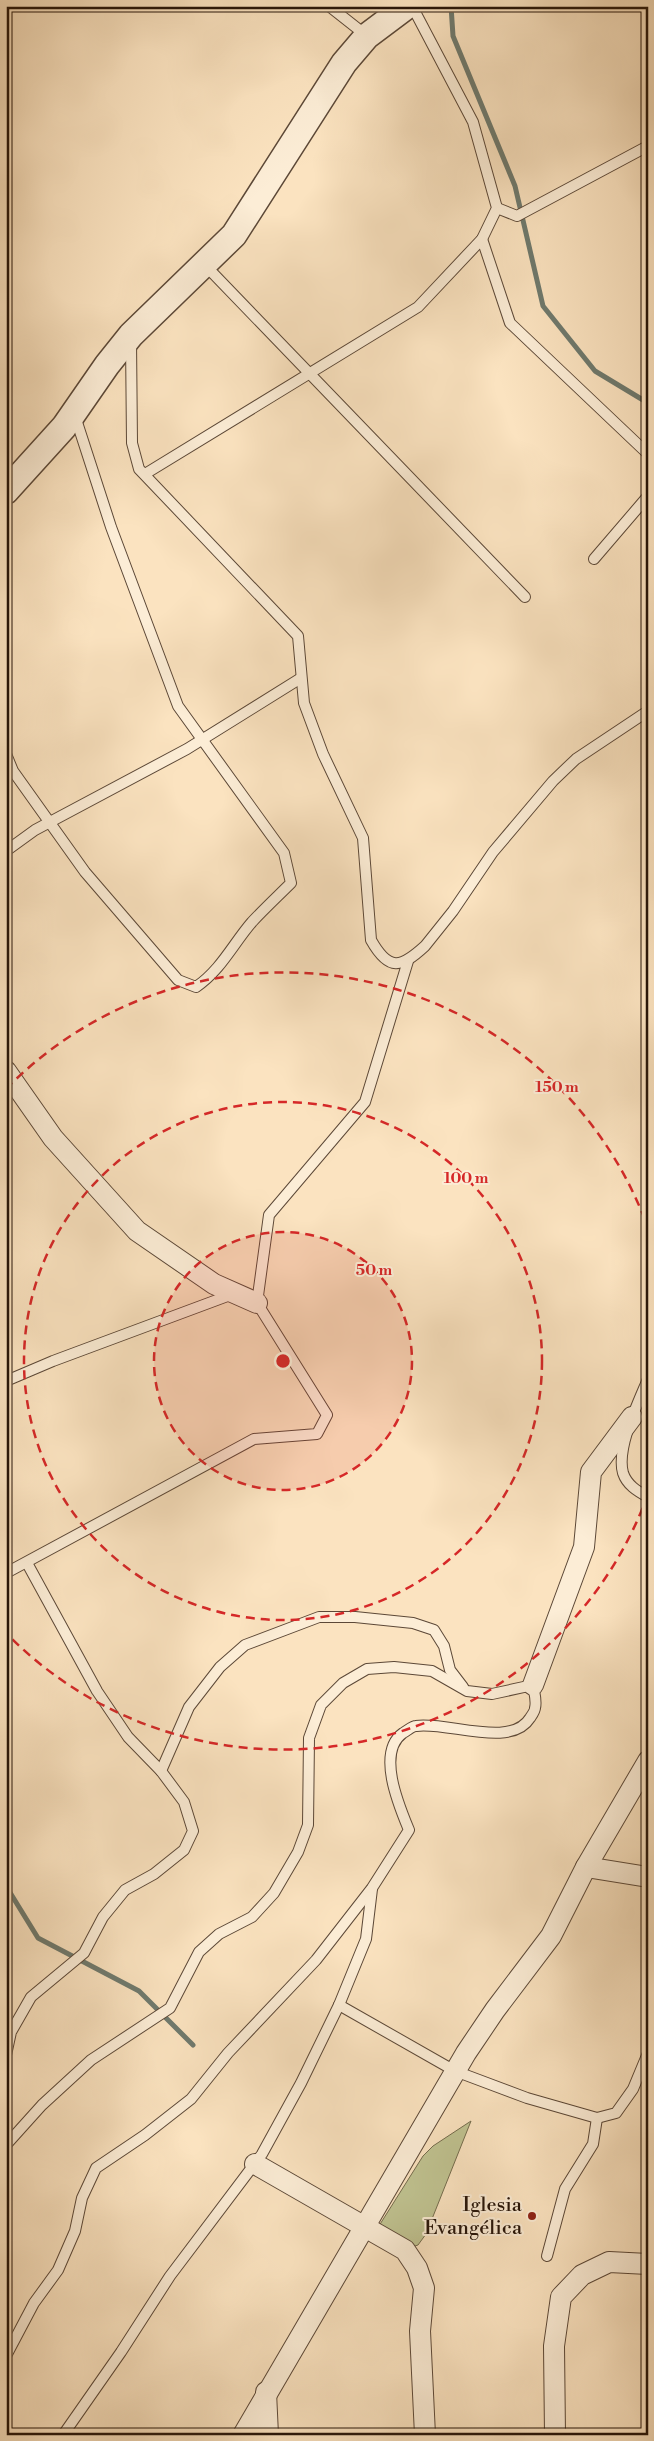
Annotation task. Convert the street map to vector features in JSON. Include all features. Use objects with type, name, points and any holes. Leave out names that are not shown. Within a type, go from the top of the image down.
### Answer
[{"type":"street","points":[[6,491],[64,426],[107,365],[132,335],[234,235],[344,63],[367,36],[407,6]]},
{"type":"street","points":[[6,1072],[53,1138],[137,1231],[207,1279],[234,1294],[256,1303]]},
{"type":"street","points":[[533,1685],[584,1547],[591,1472],[632,1417]]},
{"type":"street","points":[[243,2435],[266,2392],[366,2227],[455,2071],[495,2010],[551,1936],[586,1867],[648,1761]]},
{"type":"street","points":[[586,1867],[648,1877]]},
{"type":"street","points":[[255,2164],[405,2250],[422,2280],[420,2357],[425,2435]]},
{"type":"street","points":[[555,2435],[554,2346],[561,2297],[582,2275],[609,2262],[648,2264]]},
{"type":"street","points":[[266,2392],[268,2435]]},
{"type":"lane","points":[[328,6],[367,36]]},
{"type":"lane","points":[[145,474],[418,307],[482,239],[497,208],[473,122],[412,6]]},
{"type":"lane","points":[[497,208],[517,216],[648,146]]},
{"type":"lane","points":[[482,239],[510,323],[648,454]]},
{"type":"lane","points":[[204,263],[525,597]]},
{"type":"lane","points":[[132,335],[132,443],[139,469],[298,636],[304,703],[323,754],[363,838],[371,940],[379,954],[387,962],[395,964],[408,961],[425,946],[453,911],[493,852],[553,781],[576,760],[648,711]]},
{"type":"lane","points":[[6,754],[13,771],[86,872],[178,980],[196,987],[222,964],[252,923],[291,883],[284,853],[178,706],[152,642],[111,527],[74,412]]},
{"type":"lane","points":[[594,560],[648,496]]},
{"type":"lane","points":[[6,851],[49,822],[201,740],[301,678]]},
{"type":"lane","points":[[6,1573],[254,1439],[317,1434],[327,1415],[256,1303],[269,1215],[365,1102],[408,961]]},
{"type":"lane","points":[[6,1381],[46,1364],[234,1294]]},
{"type":"lane","points":[[648,1379],[632,1417],[622,1454],[623,1472],[630,1485],[648,1497]]},
{"type":"lane","points":[[6,2055],[11,2032],[31,1997],[84,1953],[103,1917],[125,1890],[154,1874],[184,1850],[193,1831],[184,1802],[161,1771],[128,1737],[97,1692],[27,1563]]},
{"type":"lane","points":[[161,1771],[189,1707],[220,1667],[245,1645],[319,1617],[355,1617],[414,1622],[434,1630],[444,1646],[450,1670],[467,1691]]},
{"type":"lane","points":[[6,2146],[42,2105],[91,2060],[170,2008],[199,1952],[219,1934],[252,1916],[274,1893],[298,1852],[308,1825],[309,1738],[321,1705],[337,1688],[367,1669],[394,1667],[432,1671],[467,1691],[492,1694],[533,1685],[536,1709],[528,1722],[515,1732],[415,1726],[399,1736],[390,1756],[391,1777],[399,1807],[408,1830],[372,1888],[316,1960],[228,2052],[191,2099],[145,2135],[96,2168],[82,2198],[76,2231],[58,2270],[34,2303],[6,2356]]},
{"type":"lane","points":[[63,2435],[121,2352],[175,2268],[255,2164],[301,2083],[339,2005],[366,1939],[372,1888]]},
{"type":"lane","points":[[339,2005],[455,2071],[528,2098],[597,2118],[616,2113],[633,2089],[648,2053]]},
{"type":"lane","points":[[547,2256],[566,2189],[593,2144],[597,2118]]},
{"type":"green space","points":[[471,2121],[426,2234],[418,2245],[412,2247],[377,2229],[423,2156],[433,2146]]},
{"type":"waterway","points":[[451,6],[453,36],[515,186],[543,306],[595,371],[648,403]]},
{"type":"waterway","points":[[6,1886],[38,1938],[139,1991],[193,2045]]},
{"type":"place","name":"Iglesia Evangélica","points":[[532,2216]]}]
